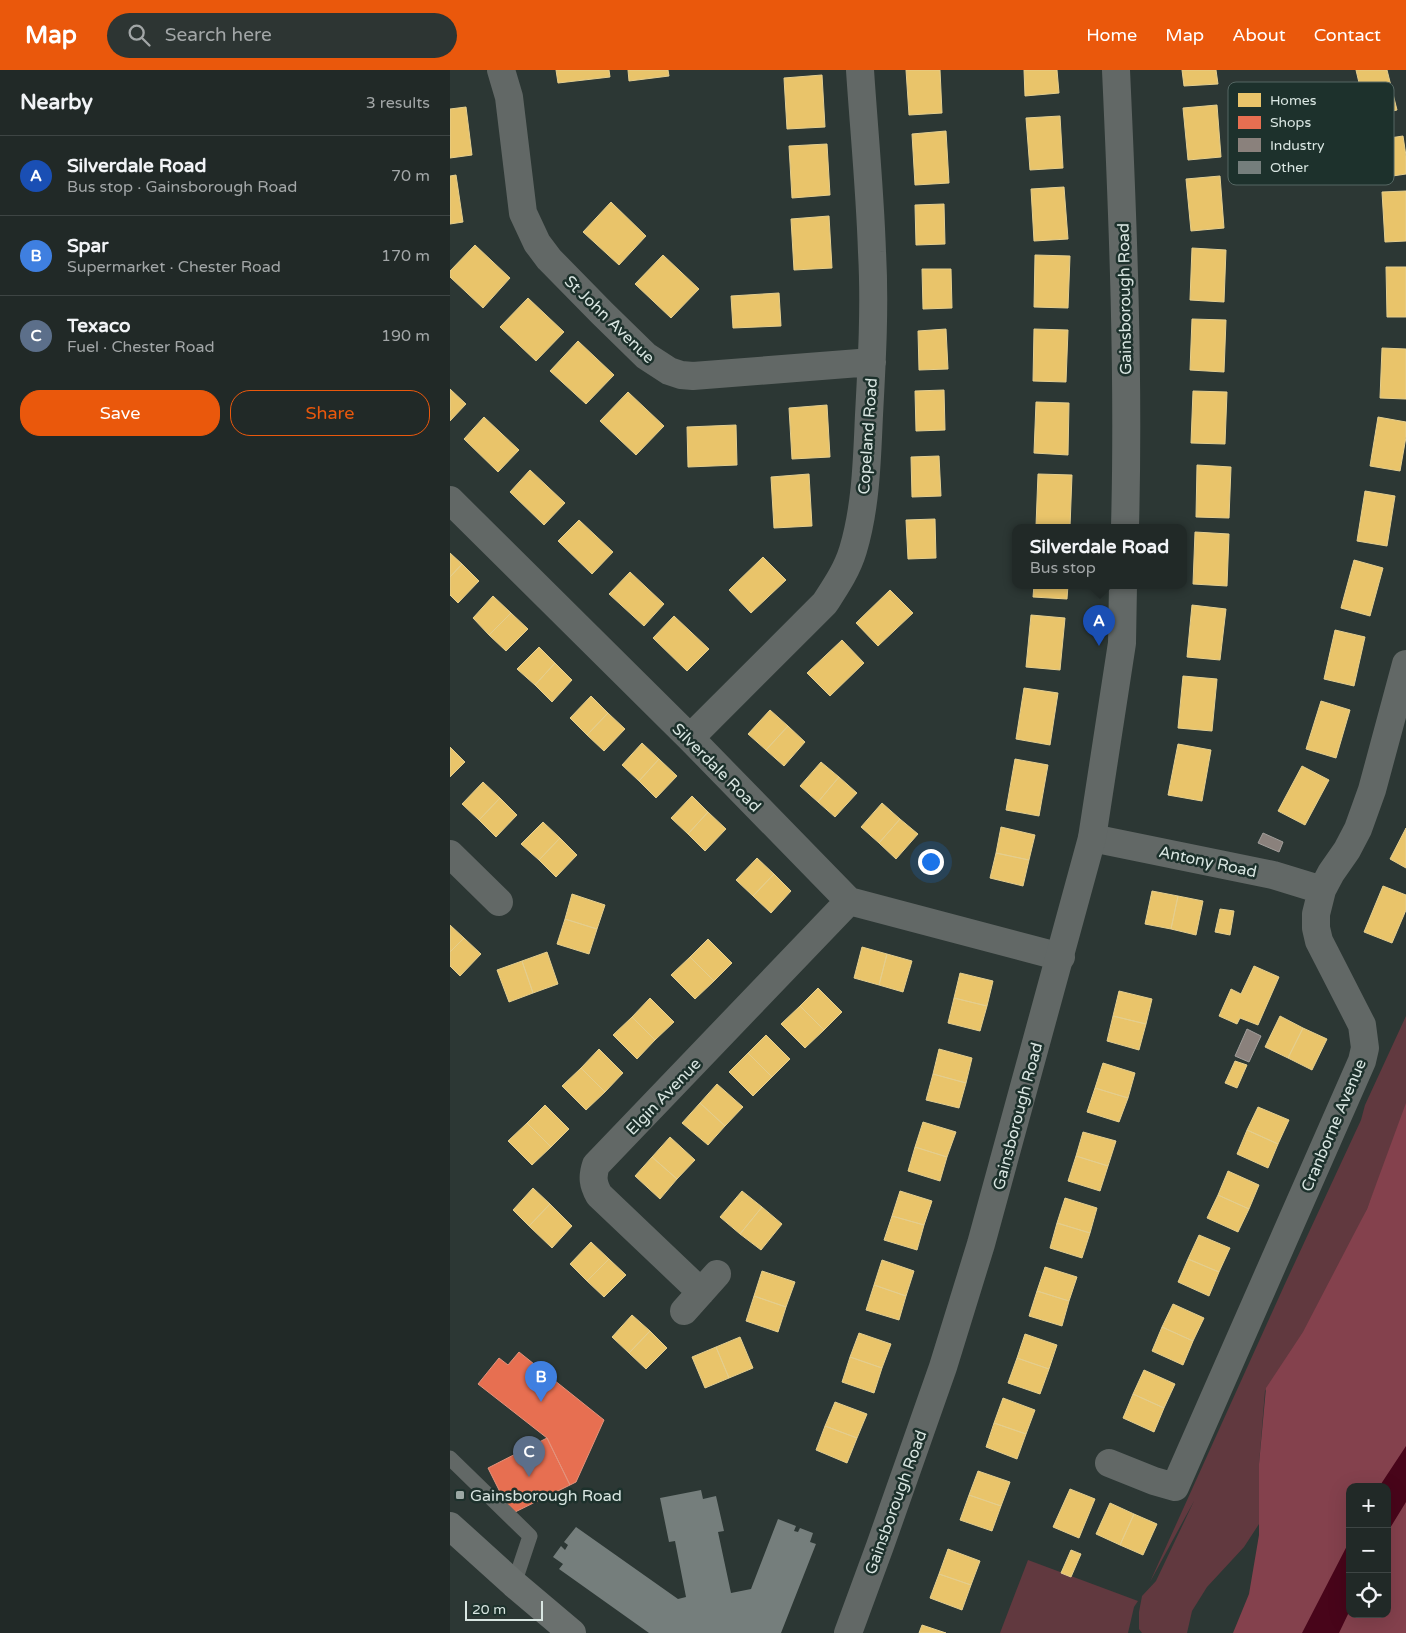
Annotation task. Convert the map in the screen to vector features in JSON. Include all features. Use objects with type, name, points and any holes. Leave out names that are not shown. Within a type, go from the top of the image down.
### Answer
[{"type":"highway","points":[[450,1526],[572,1633]]},
{"type":"street","name":"St John Avenue","points":[[501,70],[509,97],[523,214],[529,228],[549,259],[646,356],[669,370],[681,375],[693,376],[872,362]]},
{"type":"street","name":"Copeland Road","points":[[690,738],[824,603],[837,585],[853,549],[862,509],[867,462],[872,362],[872,252],[860,70]]},
{"type":"street","name":"Gainsborough Road","points":[[1116,70],[1124,250],[1127,443],[1125,524]]},
{"type":"street","name":"Silverdale Road","points":[[450,500],[690,738],[849,901]]},
{"type":"street","name":"Gainsborough Road","points":[[848,1633],[884,1537],[943,1367],[982,1244],[1092,838],[1122,643],[1124,589]]},
{"type":"street","name":"Cranborne Avenue","points":[[1109,1463],[1154,1481],[1175,1487],[1362,1061],[1365,1048],[1362,1025],[1319,941],[1316,928],[1316,914],[1322,890],[1358,829],[1372,790],[1406,664]]},
{"type":"street","name":"Antony Road","points":[[1092,838],[1273,875],[1322,890]]},
{"type":"street","points":[[450,854],[499,902]]},
{"type":"street","points":[[849,901],[1060,957]]},
{"type":"street","name":"Elgin Avenue","points":[[701,1292],[599,1196],[593,1185],[596,1165],[849,901]]},
{"type":"lane","points":[[450,1458],[530,1536],[514,1584]]},
{"type":"shaded area","points":[[1406,1016],[1406,1105],[1391,1149],[1367,1209],[1317,1313],[1265,1391],[1259,1464],[1259,1524],[1244,1547],[1207,1587],[1192,1611],[1187,1633],[1142,1633],[1139,1629],[1139,1612],[1142,1596],[1156,1581],[1194,1501],[1150,1582],[1361,1120],[1365,1105]]},
{"type":"shaded area","points":[[1406,1103],[1406,1633],[1233,1633],[1249,1594],[1259,1535],[1259,1464],[1266,1388],[1303,1332],[1367,1209]]},
{"type":"shaded area","points":[[1406,1446],[1406,1502],[1391,1526],[1391,1483],[1382,1483]]},
{"type":"shaded area","points":[[1346,1548],[1346,1618],[1339,1633],[1302,1633]]},
{"type":"shaded area","points":[[1028,1560],[1138,1601],[1134,1607],[1128,1633],[1000,1633]]},
{"type":"building: Homes","points":[[556,70],[609,70],[610,77],[558,83]]},
{"type":"building: Homes","points":[[628,70],[668,70],[669,76],[629,81]]},
{"type":"building: Homes","points":[[906,70],[940,70],[942,113],[909,115]]},
{"type":"building: Homes","points":[[1024,70],[1057,70],[1059,93],[1025,96]]},
{"type":"building: Homes","points":[[1182,70],[1216,70],[1218,84],[1184,86]]},
{"type":"building: Homes","points":[[1356,70],[1387,70],[1390,82],[1359,82]]},
{"type":"building: Homes","points":[[822,75],[825,127],[787,129],[784,78]]},
{"type":"building: Homes","points":[[1394,98],[1397,110],[1394,111]]},
{"type":"building: Homes","points":[[1217,105],[1221,157],[1188,160],[1183,108]]},
{"type":"building: Homes","points":[[466,107],[472,155],[450,158],[450,109]]},
{"type":"building: Homes","points":[[1060,116],[1063,168],[1030,170],[1026,118]]},
{"type":"building: Homes","points":[[946,131],[949,183],[915,185],[912,134]]},
{"type":"building: Homes","points":[[1403,136],[1406,174],[1394,176],[1394,137]]},
{"type":"building: Homes","points":[[827,144],[830,195],[792,198],[789,146]]},
{"type":"building: Homes","points":[[456,175],[463,222],[450,224],[450,176]]},
{"type":"building: Homes","points":[[1220,176],[1224,228],[1191,231],[1186,179]]},
{"type":"building: Homes","points":[[1064,187],[1068,239],[1034,241],[1031,189]]},
{"type":"building: Homes","points":[[1406,191],[1406,241],[1385,242],[1382,192]]},
{"type":"building: Homes","points":[[611,202],[646,236],[619,265],[583,232]]},
{"type":"building: Homes","points":[[944,204],[945,244],[916,245],[915,205]]},
{"type":"building: Homes","points":[[829,216],[832,268],[794,270],[791,219]]},
{"type":"building: Homes","points":[[475,245],[510,278],[483,308],[450,277],[450,271]]},
{"type":"building: Homes","points":[[1192,248],[1226,250],[1224,302],[1190,300]]},
{"type":"building: Homes","points":[[663,255],[699,289],[671,318],[635,284]]},
{"type":"building: Homes","points":[[1035,255],[1070,256],[1068,308],[1034,307]]},
{"type":"building: Homes","points":[[1386,267],[1406,267],[1406,317],[1387,317]]},
{"type":"building: Homes","points":[[922,269],[951,269],[952,308],[923,309]]},
{"type":"building: Homes","points":[[779,293],[781,326],[733,328],[731,296]]},
{"type":"building: Homes","points":[[528,298],[564,332],[536,361],[500,327]]},
{"type":"building: Homes","points":[[1192,319],[1226,320],[1224,372],[1190,370]]},
{"type":"building: Homes","points":[[946,329],[948,369],[919,370],[918,331]]},
{"type":"building: Homes","points":[[1034,329],[1068,330],[1066,382],[1033,381]]},
{"type":"building: Homes","points":[[578,341],[614,375],[586,404],[550,371]]},
{"type":"building: Homes","points":[[1382,348],[1406,349],[1406,399],[1380,398]]},
{"type":"building: Homes","points":[[450,389],[466,404],[450,421]]},
{"type":"building: Homes","points":[[944,390],[945,430],[916,431],[915,391]]},
{"type":"building: Homes","points":[[1193,391],[1227,392],[1225,444],[1191,443]]},
{"type":"building: Homes","points":[[628,392],[664,426],[636,455],[600,421]]},
{"type":"building: Homes","points":[[1036,402],[1069,403],[1068,455],[1034,453]]},
{"type":"building: Homes","points":[[827,405],[830,457],[792,459],[789,408]]},
{"type":"building: Homes","points":[[484,417],[519,450],[498,472],[464,439]]},
{"type":"building: Homes","points":[[1378,417],[1406,422],[1406,437],[1400,471],[1370,466]]},
{"type":"building: Homes","points":[[736,425],[737,465],[688,467],[687,427]]},
{"type":"building: Homes","points":[[939,456],[941,496],[912,497],[911,457]]},
{"type":"building: Homes","points":[[1197,465],[1231,467],[1229,518],[1196,517]]},
{"type":"building: Homes","points":[[530,470],[565,503],[544,525],[510,492]]},
{"type":"building: Homes","points":[[809,474],[812,526],[774,528],[771,477]]},
{"type":"building: Homes","points":[[1038,474],[1072,475],[1070,524],[1036,524]]},
{"type":"building: Homes","points":[[1365,491],[1395,496],[1387,546],[1357,541]]},
{"type":"building: Homes","points":[[935,519],[936,558],[908,559],[906,520]]},
{"type":"building: Homes","points":[[579,520],[613,552],[592,574],[558,541]]},
{"type":"building: Homes","points":[[1195,532],[1229,534],[1227,586],[1193,584]]},
{"type":"building: Homes","points":[[450,553],[462,564],[450,577]]},
{"type":"building: Homes","points":[[763,557],[786,580],[751,613],[729,590]]},
{"type":"building: Homes","points":[[1354,560],[1383,568],[1370,616],[1341,608]]},
{"type":"building: Homes","points":[[462,564],[479,581],[458,603],[450,595],[450,577]]},
{"type":"building: Homes","points":[[630,572],[664,604],[644,626],[609,594]]},
{"type":"building: Homes","points":[[1034,589],[1068,589],[1067,599],[1033,597]]},
{"type":"building: Homes","points":[[890,590],[913,613],[878,646],[856,623]]},
{"type":"building: Homes","points":[[493,596],[511,613],[489,635],[473,618]]},
{"type":"building: Homes","points":[[1192,605],[1226,609],[1220,660],[1187,657]]},
{"type":"building: Homes","points":[[511,613],[528,629],[506,651],[489,635]]},
{"type":"building: Homes","points":[[1031,615],[1065,618],[1060,670],[1026,667]]},
{"type":"building: Homes","points":[[674,616],[709,649],[687,671],[653,638]]},
{"type":"building: Homes","points":[[1335,630],[1365,637],[1354,686],[1324,679]]},
{"type":"building: Homes","points":[[842,640],[864,663],[830,696],[807,673]]},
{"type":"building: Homes","points":[[539,647],[555,663],[535,685],[517,669]]},
{"type":"building: Homes","points":[[555,663],[572,680],[552,702],[535,685]]},
{"type":"building: Homes","points":[[1183,676],[1217,679],[1212,731],[1178,728]]},
{"type":"building: Homes","points":[[1024,688],[1058,693],[1050,745],[1016,739]]},
{"type":"building: Homes","points":[[591,696],[608,713],[587,735],[570,718]]},
{"type":"building: Homes","points":[[1321,701],[1350,710],[1336,758],[1306,749]]},
{"type":"building: Homes","points":[[770,710],[788,726],[766,750],[748,734]]},
{"type":"building: Homes","points":[[608,713],[625,729],[604,751],[587,735]]},
{"type":"building: Homes","points":[[788,726],[805,742],[784,766],[766,750]]},
{"type":"building: Homes","points":[[642,743],[659,759],[639,781],[622,765]]},
{"type":"building: Homes","points":[[1178,744],[1211,750],[1202,801],[1168,795]]},
{"type":"building: Homes","points":[[450,747],[465,762],[450,777]]},
{"type":"building: Homes","points":[[659,759],[677,776],[656,798],[639,781]]},
{"type":"building: Homes","points":[[1015,759],[1048,765],[1039,816],[1006,810]]},
{"type":"building: Homes","points":[[821,762],[839,777],[818,802],[800,786]]},
{"type":"building: Homes","points":[[1302,766],[1329,780],[1305,825],[1278,811]]},
{"type":"building: Homes","points":[[839,777],[857,793],[835,817],[818,802]]},
{"type":"building: Homes","points":[[483,782],[500,798],[479,820],[462,804]]},
{"type":"building: Homes","points":[[692,796],[708,812],[688,834],[671,818]]},
{"type":"building: Homes","points":[[500,798],[517,815],[496,837],[479,820]]},
{"type":"building: Homes","points":[[882,803],[900,819],[879,843],[861,827]]},
{"type":"building: Homes","points":[[708,812],[726,829],[705,851],[688,834]]},
{"type":"building: Homes","points":[[900,819],[918,834],[896,859],[879,843]]},
{"type":"building: Homes","points":[[543,822],[560,838],[539,860],[521,844]]},
{"type":"building: Homes","points":[[1001,827],[1035,835],[1029,860],[996,853]]},
{"type":"building: Homes","points":[[1406,828],[1406,868],[1390,859]]},
{"type":"building: Homes","points":[[560,838],[577,855],[556,877],[539,860]]},
{"type":"building: Homes","points":[[996,853],[1029,860],[1023,886],[990,878]]},
{"type":"building: Homes","points":[[757,858],[774,874],[753,896],[736,880]]},
{"type":"building: Homes","points":[[774,874],[791,891],[771,913],[753,896]]},
{"type":"building: Homes","points":[[1383,886],[1406,895],[1406,910],[1392,943],[1364,932]]},
{"type":"building: Homes","points":[[1152,891],[1178,896],[1171,929],[1145,924]]},
{"type":"building: Homes","points":[[572,894],[605,905],[597,929],[565,919]]},
{"type":"building: Homes","points":[[1178,896],[1203,901],[1196,935],[1171,929]]},
{"type":"building: Homes","points":[[1220,909],[1234,911],[1230,935],[1215,932]]},
{"type":"building: Homes","points":[[565,919],[597,929],[589,954],[557,944]]},
{"type":"building: Homes","points":[[450,925],[464,938],[450,952]]},
{"type":"building: Homes","points":[[464,938],[481,954],[460,976],[450,966],[450,952]]},
{"type":"building: Homes","points":[[708,939],[732,963],[714,981],[690,957]]},
{"type":"building: Homes","points":[[862,947],[887,954],[879,985],[854,978]]},
{"type":"building: Homes","points":[[547,952],[558,984],[533,993],[522,961]]},
{"type":"building: Homes","points":[[887,954],[912,961],[903,992],[879,985]]},
{"type":"building: Homes","points":[[690,957],[714,981],[695,999],[671,975]]},
{"type":"building: Homes","points":[[522,961],[533,993],[509,1002],[497,970]]},
{"type":"building: Homes","points":[[1254,966],[1279,977],[1258,1025],[1240,1018],[1237,1024],[1219,1016],[1231,989],[1241,994]]},
{"type":"building: Homes","points":[[960,973],[993,981],[987,1006],[954,998]]},
{"type":"building: Homes","points":[[818,988],[842,1012],[824,1030],[800,1006]]},
{"type":"building: Homes","points":[[1119,991],[1152,999],[1146,1024],[1113,1016]]},
{"type":"building: Homes","points":[[650,998],[674,1022],[655,1040],[632,1017]]},
{"type":"building: Homes","points":[[954,998],[987,1006],[980,1031],[948,1023]]},
{"type":"building: Homes","points":[[800,1006],[824,1030],[805,1048],[781,1024]]},
{"type":"building: Homes","points":[[1113,1016],[1146,1024],[1139,1050],[1107,1041]]},
{"type":"building: Homes","points":[[1280,1016],[1303,1028],[1288,1058],[1265,1047]]},
{"type":"building: Homes","points":[[632,1017],[655,1040],[637,1059],[613,1035]]},
{"type":"building: Homes","points":[[1303,1028],[1327,1039],[1312,1070],[1288,1058]]},
{"type":"building: Homes","points":[[766,1035],[790,1059],[772,1077],[748,1053]]},
{"type":"building: Homes","points":[[599,1049],[623,1073],[605,1092],[581,1068]]},
{"type":"building: Homes","points":[[939,1049],[972,1058],[966,1083],[933,1074]]},
{"type":"building: Homes","points":[[748,1053],[772,1077],[753,1096],[729,1072]]},
{"type":"building: Homes","points":[[1235,1061],[1247,1065],[1237,1088],[1225,1083]]},
{"type":"building: Homes","points":[[1103,1063],[1135,1073],[1128,1098],[1095,1088]]},
{"type":"building: Homes","points":[[581,1068],[605,1092],[586,1110],[562,1086]]},
{"type":"building: Homes","points":[[933,1074],[966,1083],[959,1108],[926,1100]]},
{"type":"building: Homes","points":[[717,1084],[743,1107],[725,1126],[700,1103]]},
{"type":"building: Homes","points":[[1095,1088],[1128,1098],[1119,1122],[1087,1112]]},
{"type":"building: Homes","points":[[700,1103],[725,1126],[708,1145],[682,1123]]},
{"type":"building: Homes","points":[[545,1105],[569,1129],[551,1147],[527,1123]]},
{"type":"building: Homes","points":[[1258,1107],[1289,1120],[1278,1144],[1247,1130]]},
{"type":"building: Homes","points":[[923,1122],[956,1132],[947,1157],[915,1147]]},
{"type":"building: Homes","points":[[527,1123],[551,1147],[532,1165],[508,1141]]},
{"type":"building: Homes","points":[[1247,1130],[1278,1144],[1268,1168],[1237,1154]]},
{"type":"building: Homes","points":[[1083,1132],[1116,1141],[1108,1166],[1076,1156]]},
{"type":"building: Homes","points":[[670,1137],[695,1160],[677,1179],[652,1157]]},
{"type":"building: Homes","points":[[915,1147],[947,1157],[940,1181],[908,1171]]},
{"type":"building: Homes","points":[[1076,1156],[1108,1166],[1100,1191],[1068,1181]]},
{"type":"building: Homes","points":[[652,1157],[677,1179],[660,1199],[635,1176]]},
{"type":"building: Homes","points":[[1228,1171],[1259,1185],[1249,1209],[1218,1195]]},
{"type":"building: Homes","points":[[533,1188],[550,1204],[529,1226],[513,1210]]},
{"type":"building: Homes","points":[[742,1191],[762,1207],[740,1234],[720,1217]]},
{"type":"building: Homes","points":[[900,1191],[932,1201],[924,1225],[892,1216]]},
{"type":"building: Homes","points":[[1218,1195],[1249,1209],[1238,1232],[1207,1218]]},
{"type":"building: Homes","points":[[1065,1198],[1097,1208],[1090,1233],[1057,1223]]},
{"type":"building: Homes","points":[[550,1204],[572,1226],[552,1248],[529,1226]]},
{"type":"building: Homes","points":[[762,1207],[782,1224],[761,1250],[740,1234]]},
{"type":"building: Homes","points":[[892,1216],[924,1225],[917,1250],[884,1240]]},
{"type":"building: Homes","points":[[1057,1223],[1090,1233],[1082,1258],[1050,1248]]},
{"type":"building: Homes","points":[[1199,1235],[1230,1248],[1219,1272],[1188,1259]]},
{"type":"building: Homes","points":[[591,1242],[609,1259],[587,1281],[570,1264]]},
{"type":"building: Homes","points":[[609,1259],[626,1275],[604,1297],[587,1281]]},
{"type":"building: Homes","points":[[1188,1259],[1219,1272],[1209,1296],[1178,1282]]},
{"type":"building: Homes","points":[[882,1260],[914,1271],[906,1296],[874,1285]]},
{"type":"building: Homes","points":[[1045,1267],[1077,1277],[1069,1301],[1037,1291]]},
{"type":"building: Homes","points":[[762,1271],[795,1282],[786,1307],[754,1296]]},
{"type":"building: Homes","points":[[874,1285],[906,1296],[899,1320],[866,1310]]},
{"type":"building: Homes","points":[[1037,1291],[1069,1301],[1062,1326],[1029,1316]]},
{"type":"building: Homes","points":[[754,1296],[786,1307],[778,1332],[746,1321]]},
{"type":"building: Homes","points":[[1173,1304],[1204,1318],[1193,1341],[1162,1327]]},
{"type":"building: Homes","points":[[632,1315],[650,1331],[629,1353],[612,1337]]},
{"type":"building: Homes","points":[[1162,1327],[1193,1341],[1183,1365],[1152,1351]]},
{"type":"building: Homes","points":[[650,1331],[667,1348],[646,1369],[629,1353]]},
{"type":"building: Homes","points":[[859,1333],[891,1344],[882,1368],[850,1357]]},
{"type":"building: Homes","points":[[1025,1334],[1057,1345],[1049,1369],[1017,1358]]},
{"type":"building: Homes","points":[[740,1337],[753,1368],[729,1378],[716,1347]]},
{"type":"building: Homes","points":[[716,1347],[729,1378],[705,1388],[692,1357]]},
{"type":"building: Homes","points":[[850,1357],[882,1368],[874,1393],[842,1382]]},
{"type":"building: Homes","points":[[1017,1358],[1049,1369],[1040,1394],[1008,1383]]},
{"type":"building: Homes","points":[[1144,1370],[1175,1384],[1164,1408],[1133,1394]]},
{"type":"building: Homes","points":[[1133,1394],[1164,1408],[1154,1432],[1123,1418]]},
{"type":"building: Homes","points":[[1003,1398],[1035,1410],[1026,1434],[994,1423]]},
{"type":"building: Homes","points":[[835,1402],[867,1414],[857,1438],[825,1426]]},
{"type":"building: Homes","points":[[994,1423],[1026,1434],[1017,1459],[986,1447]]},
{"type":"building: Homes","points":[[825,1426],[857,1438],[847,1463],[816,1450]]},
{"type":"building: Homes","points":[[978,1471],[1010,1482],[1001,1506],[969,1495]]},
{"type":"building: Homes","points":[[1070,1489],[1095,1499],[1079,1538],[1053,1527]]},
{"type":"building: Homes","points":[[969,1495],[1001,1506],[992,1531],[960,1520]]},
{"type":"building: Homes","points":[[1110,1503],[1134,1514],[1120,1545],[1096,1534]]},
{"type":"building: Homes","points":[[1134,1514],[1157,1524],[1143,1555],[1120,1545]]},
{"type":"building: Homes","points":[[948,1549],[980,1561],[971,1585],[939,1574]]},
{"type":"building: Homes","points":[[1071,1550],[1081,1554],[1071,1577],[1061,1573]]},
{"type":"building: Homes","points":[[939,1574],[971,1585],[962,1610],[930,1598]]},
{"type":"building: Homes","points":[[922,1625],[946,1633],[919,1633]]},
{"type":"building: Shops","points":[[519,1352],[604,1420],[576,1482],[570,1485],[547,1438],[478,1384],[499,1358],[508,1365]]},
{"type":"building: Shops","points":[[547,1438],[570,1485],[511,1514],[488,1468]]},
{"type":"building: Industry","points":[[1263,833],[1283,842],[1279,852],[1258,843]]},
{"type":"building: Industry","points":[[1247,1029],[1261,1036],[1249,1062],[1235,1056]]},
{"type":"building: Other","points":[[701,1490],[703,1499],[716,1496],[724,1531],[718,1532],[731,1593],[751,1589],[778,1519],[796,1526],[794,1531],[798,1532],[800,1528],[813,1533],[810,1542],[816,1544],[781,1633],[649,1633],[559,1569],[563,1564],[553,1557],[561,1546],[565,1550],[568,1545],[564,1542],[576,1527],[678,1599],[686,1597],[675,1541],[669,1542],[660,1498]]},
{"type":"place","name":"Silverdale Road","points":[[1099,646]]},
{"type":"place","name":"Spar","points":[[541,1402]]},
{"type":"place","name":"Texaco","points":[[529,1477]]},
{"type":"place","name":"Gainsborough Road","points":[[460,1495]]}]
